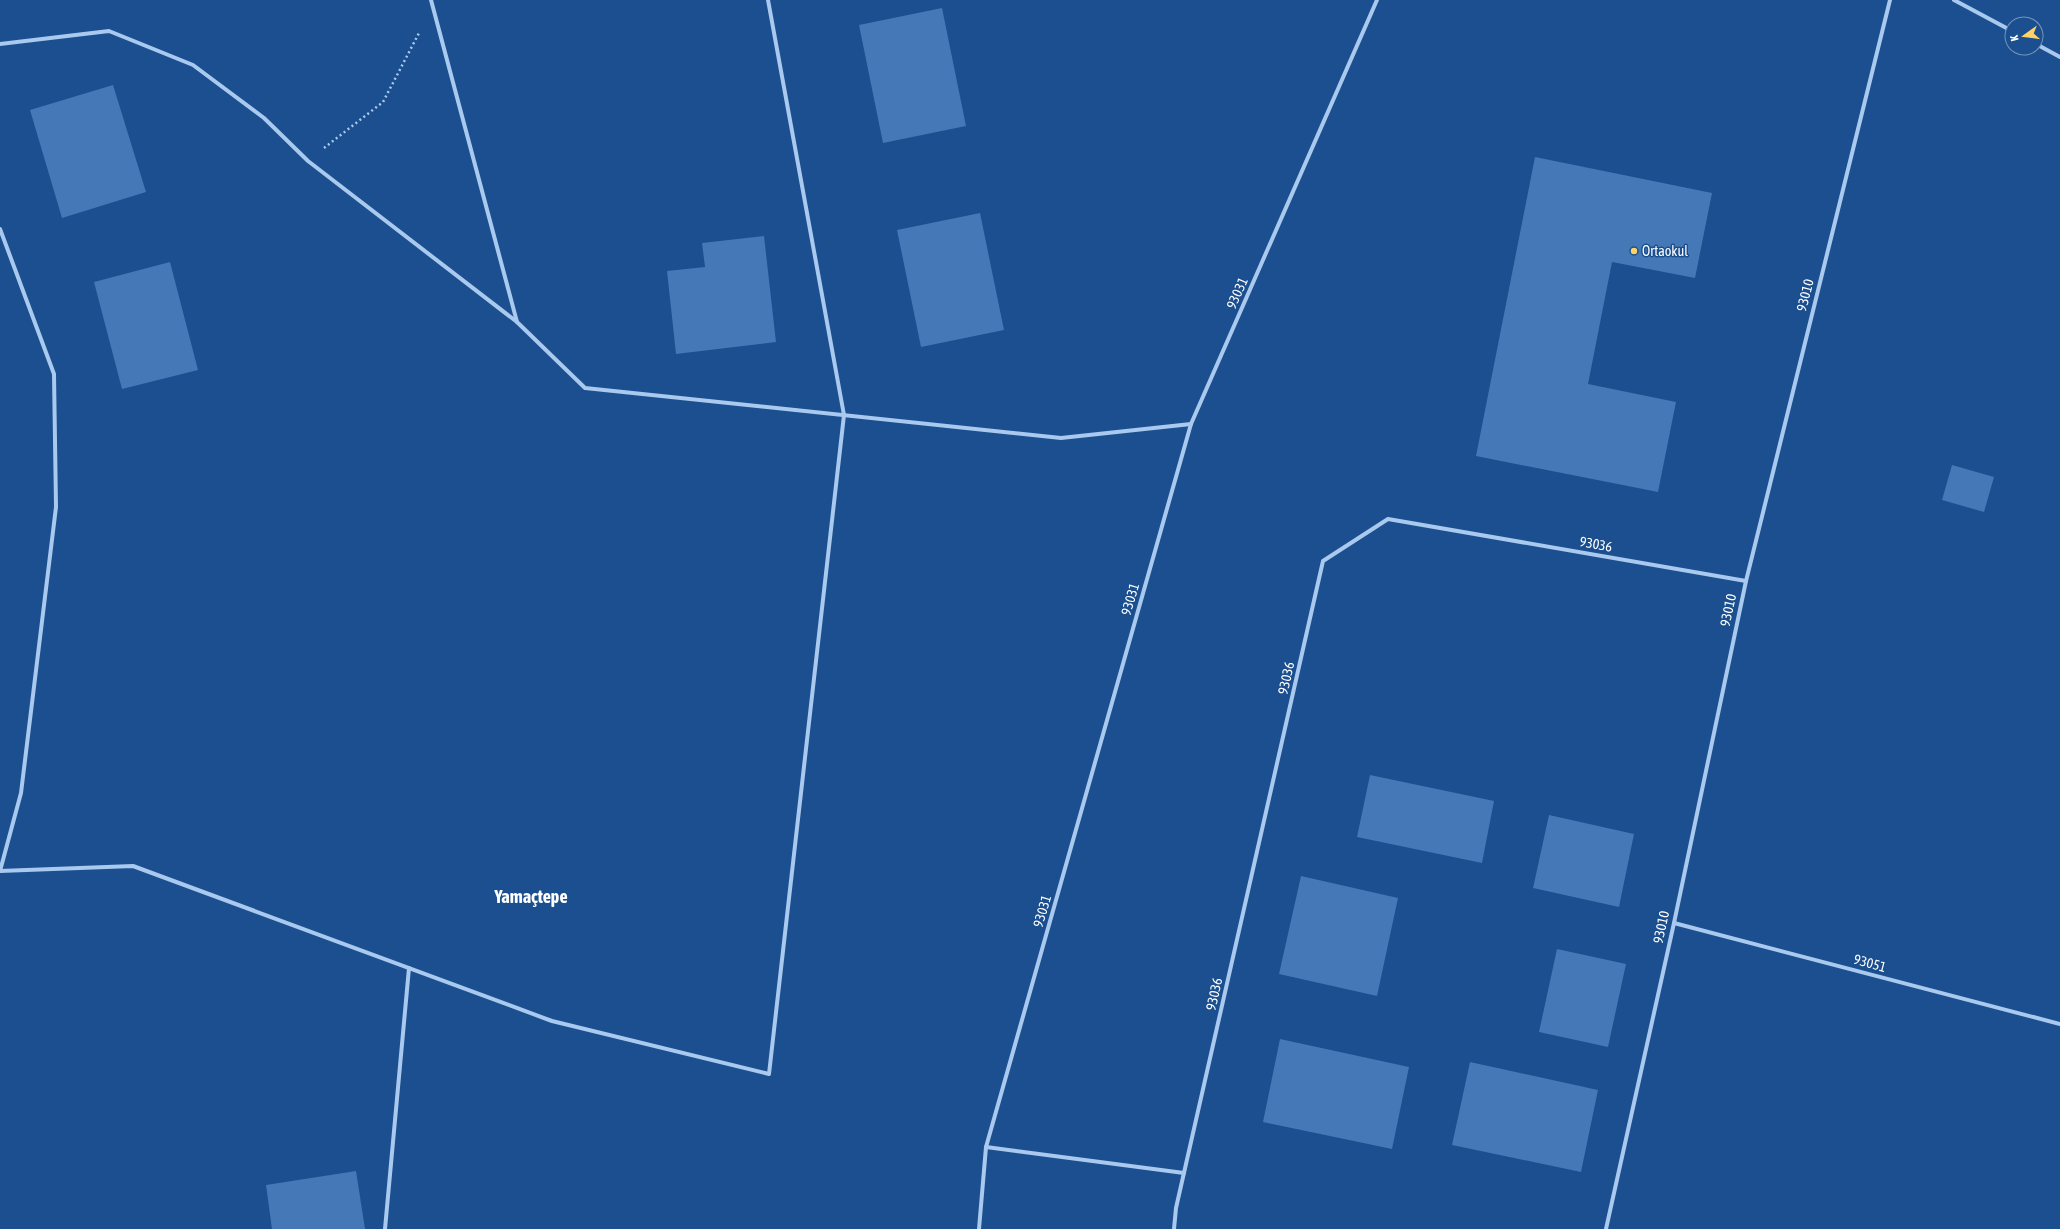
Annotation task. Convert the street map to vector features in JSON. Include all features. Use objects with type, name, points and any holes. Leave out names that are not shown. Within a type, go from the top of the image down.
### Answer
[{"type":"street","points":[[431,0],[518,322]]},
{"type":"street","points":[[0,229],[54,374],[56,507],[21,792],[0,871],[133,866],[552,1021],[769,1074],[844,415],[768,0]]},
{"type":"street","name":"93031","points":[[979,1229],[986,1147],[1191,424],[1377,0]]},
{"type":"street","name":"93010","points":[[1606,1229],[1674,923],[1746,581],[1890,0]]},
{"type":"street","points":[[1954,0],[2004,27]]},
{"type":"street","points":[[0,44],[109,31],[192,65],[264,118],[308,161],[518,322],[585,388],[1060,438],[1191,424]]},
{"type":"street","points":[[2044,48],[2060,57]]},
{"type":"street","name":"93036","points":[[1174,1229],[1176,1208],[1323,561],[1388,519],[1746,581]]},
{"type":"street","name":"93051","points":[[1674,923],[2060,1024]]},
{"type":"street","points":[[385,1229],[408,968]]},
{"type":"street","points":[[986,1147],[1184,1173]]},
{"type":"path","points":[[308,161],[383,102],[418,38],[420,30]]},
{"type":"building","points":[[942,8],[966,126],[883,143],[859,25]]},
{"type":"building","points":[[113,85],[146,192],[62,218],[30,110]]},
{"type":"building","points":[[1535,157],[1712,193],[1695,278],[1612,262],[1588,384],[1676,402],[1658,492],[1476,456]]},
{"type":"building","points":[[980,213],[1004,330],[921,347],[897,230]]},
{"type":"building","points":[[764,236],[776,342],[676,354],[667,271],[705,267],[702,243]]},
{"type":"building","points":[[170,262],[198,370],[122,389],[94,282]]},
{"type":"building","points":[[1952,465],[1994,477],[1984,512],[1942,500]]},
{"type":"building","points":[[1370,775],[1494,801],[1482,863],[1357,837]]},
{"type":"building","points":[[1549,815],[1634,834],[1619,907],[1533,888]]},
{"type":"building","points":[[1301,876],[1398,898],[1377,996],[1279,974]]},
{"type":"building","points":[[1557,949],[1626,964],[1608,1047],[1539,1032]]},
{"type":"building","points":[[1280,1039],[1409,1067],[1392,1149],[1263,1122]]},
{"type":"building","points":[[1470,1062],[1598,1090],[1581,1172],[1452,1145]]},
{"type":"building","points":[[356,1171],[365,1229],[272,1229],[266,1185]]},
{"type":"place","name":"Ortaokul","points":[[1634,251]]},
{"type":"district","name":"Yamaçtepe","points":[[531,896]]}]
